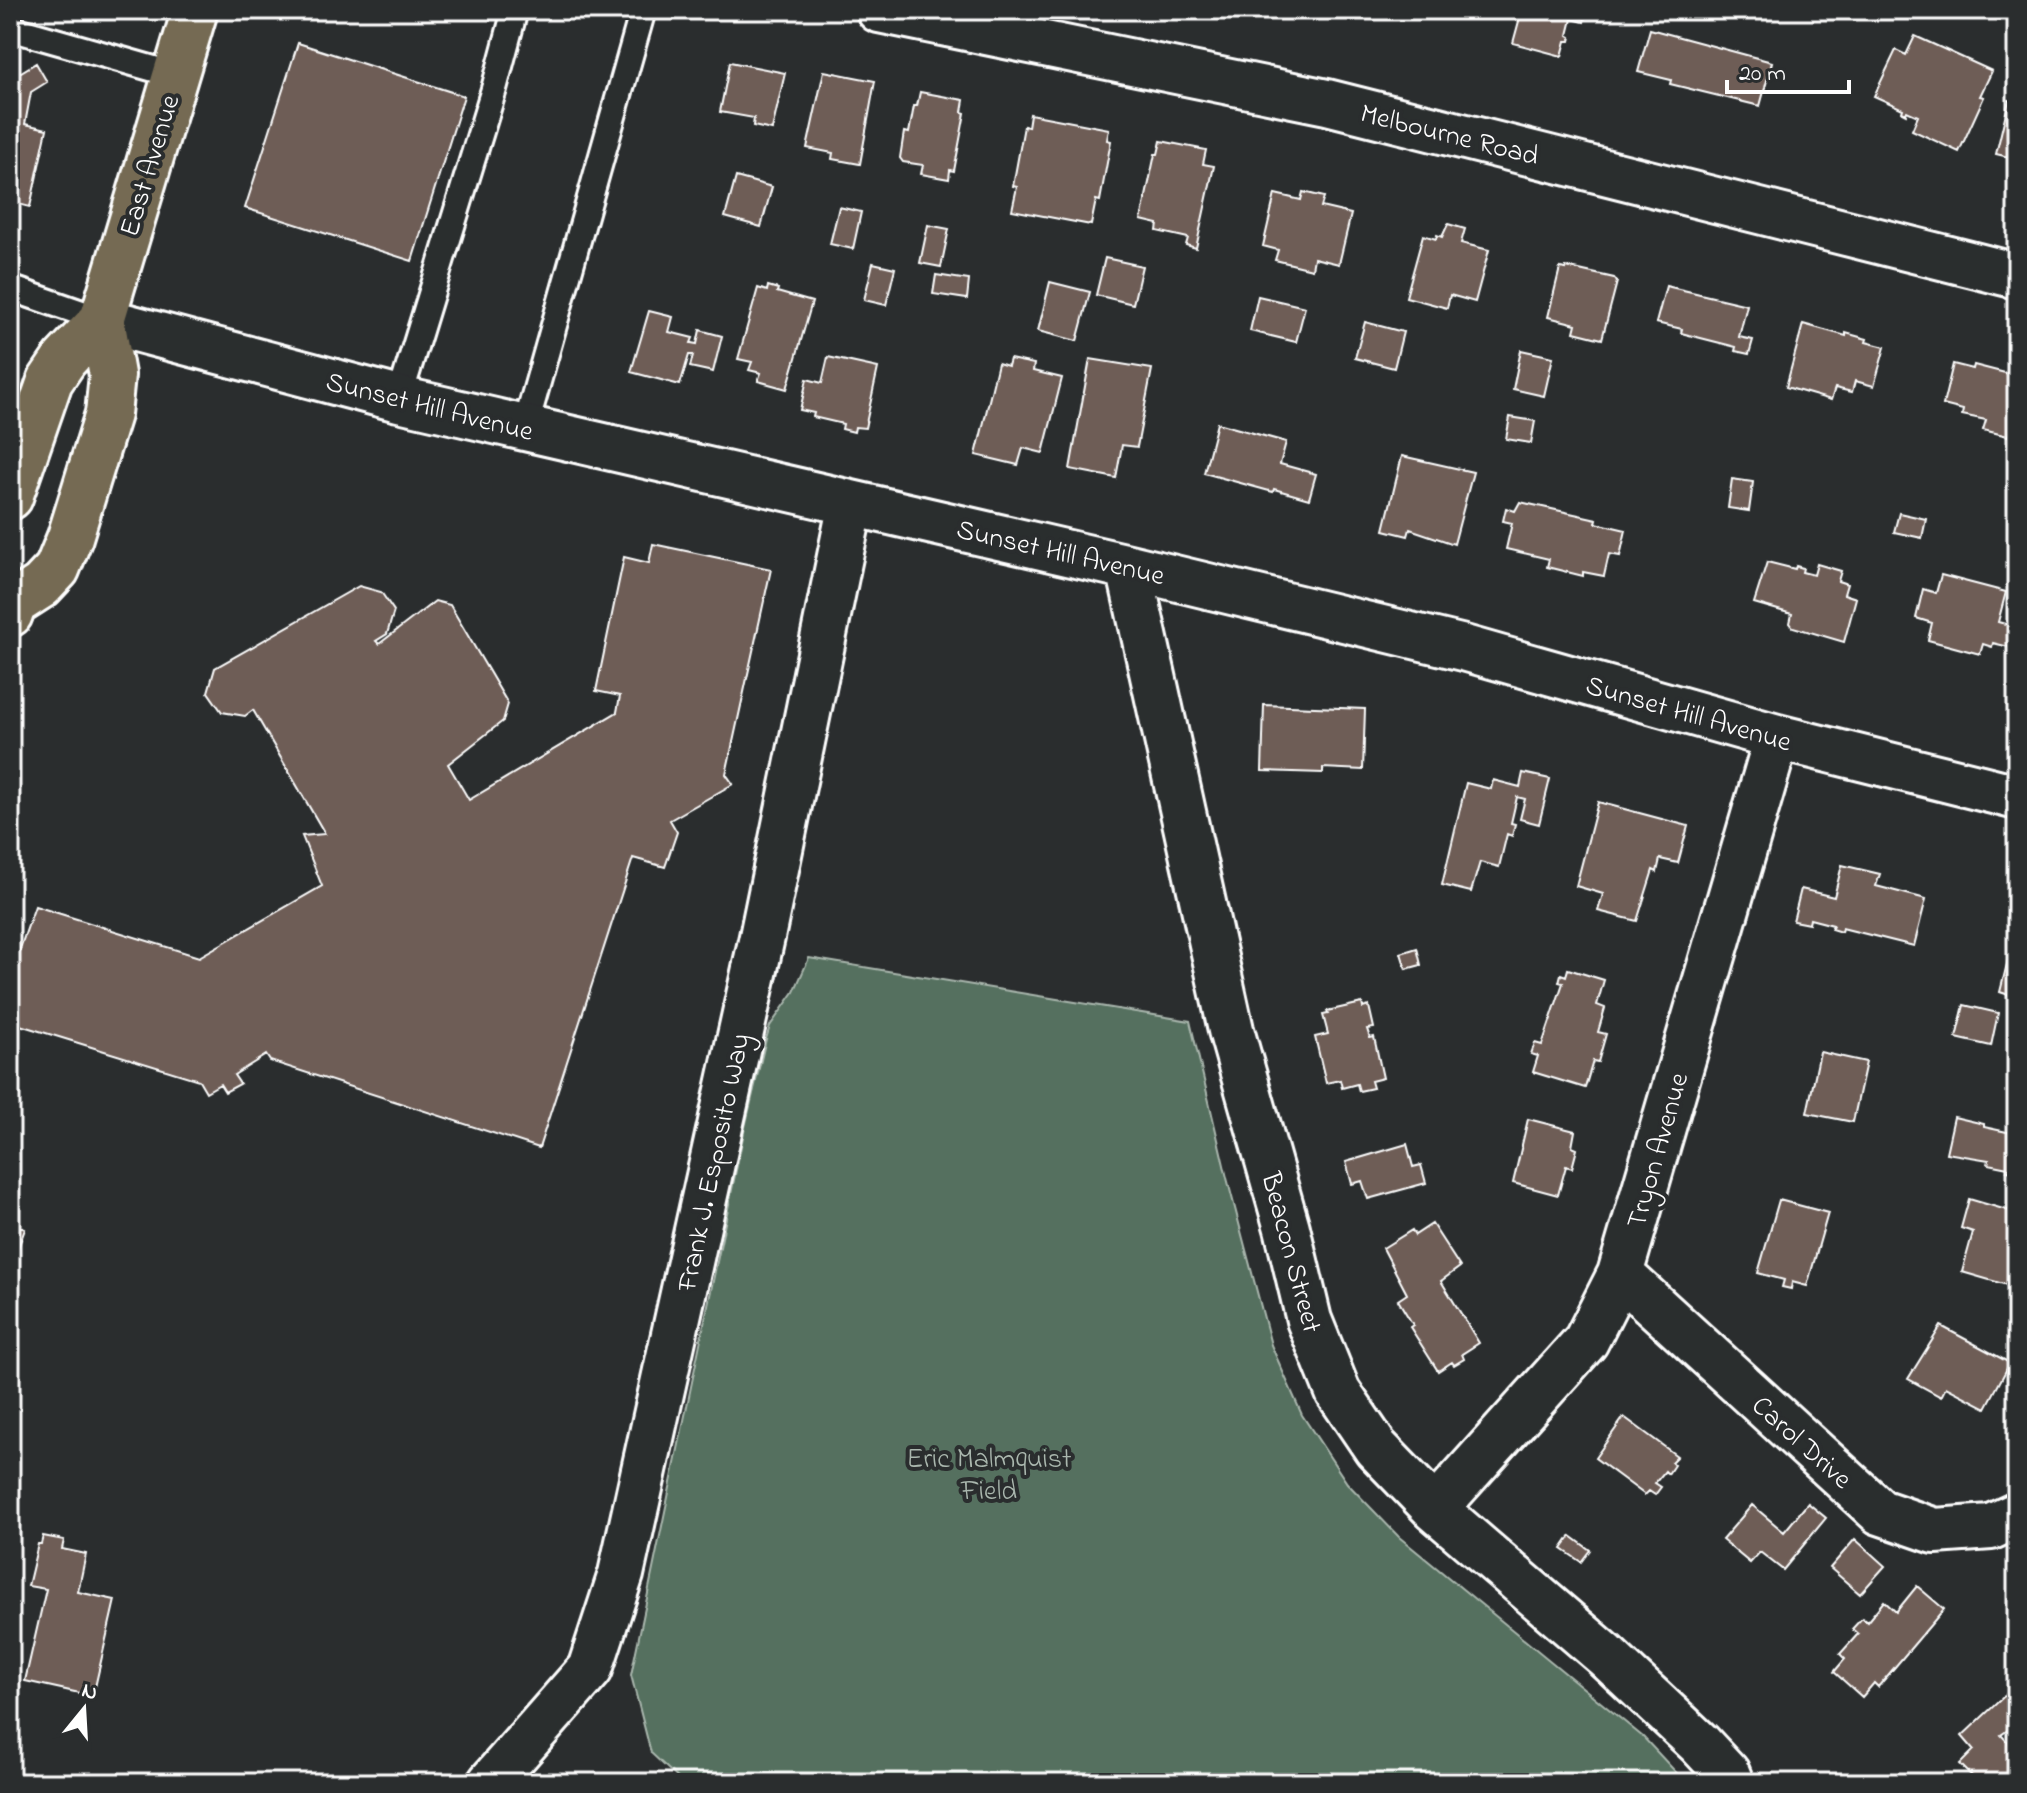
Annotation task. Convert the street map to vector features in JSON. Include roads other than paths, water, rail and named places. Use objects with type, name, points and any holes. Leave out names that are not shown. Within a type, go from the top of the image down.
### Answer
[{"type":"main road","name":"East Avenue","points":[[11,606],[41,586],[57,569],[108,414],[112,375],[102,320],[195,10]]},
{"type":"main road","name":"East Avenue","points":[[10,497],[50,381],[65,359],[102,320]]},
{"type":"street","name":"Melbourne Road","points":[[879,10],[1327,102],[2017,276]]},
{"type":"street","name":"Sunset Hill Avenue","points":[[102,320],[399,399],[1129,567],[1464,648],[1777,737],[2017,797]]},
{"type":"street","name":"Frank J. Esposito Way","points":[[490,1783],[590,1669],[621,1574],[762,937],[851,503]]},
{"type":"street","name":"Beacon Street","points":[[1129,567],[1231,1030],[1287,1228],[1309,1320],[1338,1392],[1376,1448],[1435,1509],[1605,1655],[1734,1780]]},
{"type":"street","name":"Tryon Avenue","points":[[1435,1509],[1586,1341],[1620,1274],[1777,737]]},
{"type":"street","name":"Carol Drive","points":[[1620,1274],[1880,1512],[1935,1531],[1991,1527],[2017,1515]]},
{"type":"lane","points":[[399,399],[494,89],[515,10]]},
{"type":"lane","points":[[525,428],[643,10]]},
{"type":"lane","points":[[10,28],[175,75]]},
{"type":"lane","points":[[10,288],[102,320]]},
{"type":"park label","name":"Eric Malmquist Field","points":[[989,1473]]}]
